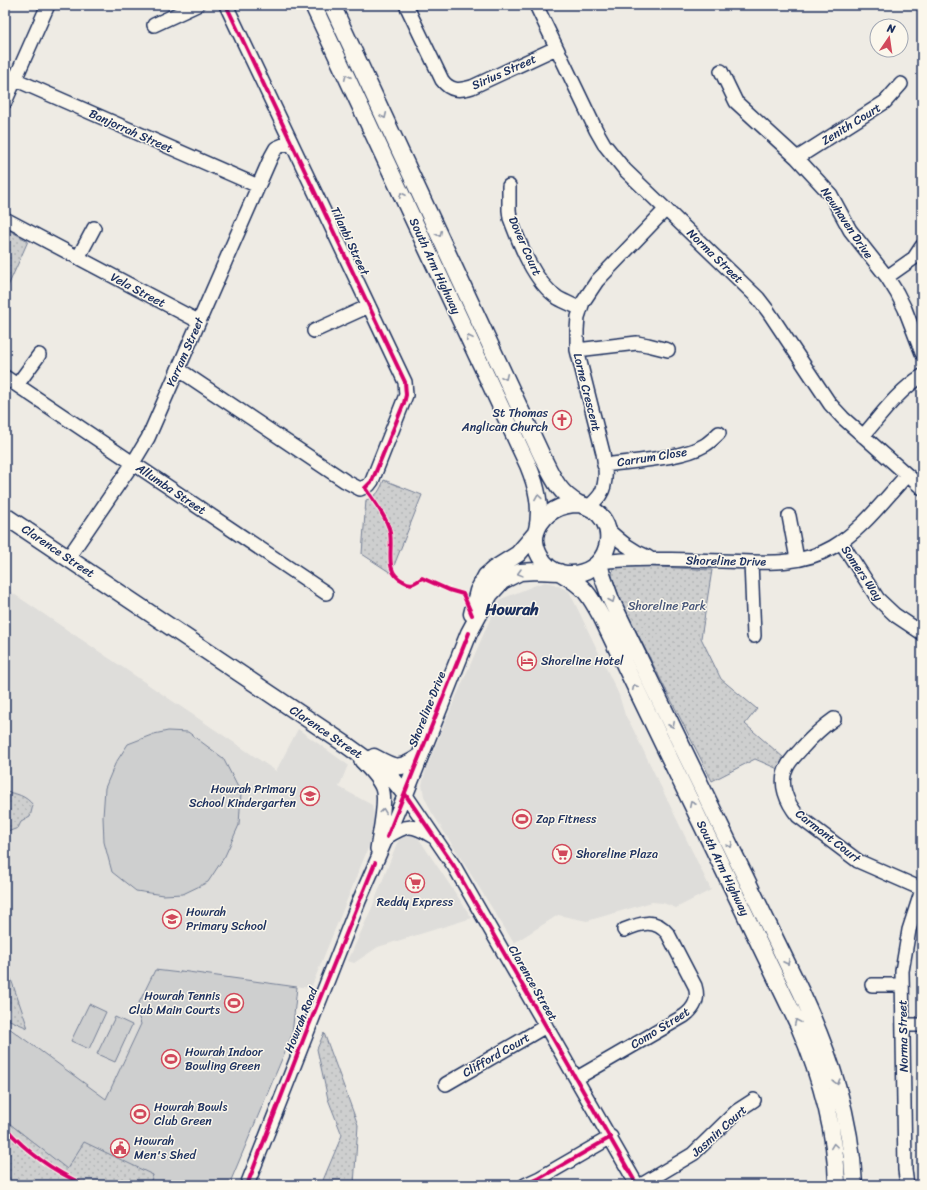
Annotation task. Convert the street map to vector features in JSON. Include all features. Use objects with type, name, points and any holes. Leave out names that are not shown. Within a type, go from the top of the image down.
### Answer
[{"type":"main road","name":"South Arm Highway","points":[[313,5],[528,465],[539,497],[540,513],[537,532]]},
{"type":"main road","name":"South Arm Highway","points":[[332,5],[542,456],[560,489],[570,499],[584,506]]},
{"type":"main road","points":[[566,505],[584,506],[593,509],[601,518],[607,529],[607,548],[600,562],[589,569],[578,573],[560,572],[549,567],[542,561],[538,551],[537,532],[545,518],[555,509],[566,505]]},
{"type":"main road","name":"Clarence Street","points":[[5,516],[345,744],[392,778],[404,794]]},
{"type":"main road","name":"Shoreline Drive","points":[[469,633],[476,599],[482,582],[494,569],[518,554],[537,532]]},
{"type":"main road","name":"South Arm Highway","points":[[600,562],[602,575],[611,600],[820,1034],[832,1065],[845,1113],[851,1150],[854,1185]]},
{"type":"main road","name":"Shoreline Drive","points":[[404,794],[469,633],[490,594],[502,581],[514,574],[525,571],[560,572]]},
{"type":"main road","name":"South Arm Highway","points":[[560,572],[581,586],[591,598],[602,618],[791,1010],[810,1054],[824,1100],[834,1147],[837,1185]]},
{"type":"main road","points":[[345,744],[396,766],[404,766],[418,758]]},
{"type":"street","points":[[5,102],[10,77],[48,5]]},
{"type":"street","points":[[154,24],[197,5]]},
{"type":"street","name":"Tilanbi Street","points":[[178,369],[345,481],[360,488],[364,488],[372,481],[404,403],[406,389],[405,382],[226,5]]},
{"type":"street","name":"Sirius Street","points":[[406,5],[442,80],[450,89],[457,90],[472,87],[556,48]]},
{"type":"street","name":"Norma Street","points":[[536,5],[593,125],[604,144],[625,170],[758,298],[768,310],[830,404],[843,418],[922,488]]},
{"type":"street","name":"Newhaven Drive","points":[[721,71],[736,102],[797,158],[831,195],[850,230],[887,277],[897,293],[905,309],[922,353]]},
{"type":"street","name":"Banjorrah Street","points":[[10,77],[258,186]]},
{"type":"street","name":"Zenith Court","points":[[797,158],[885,102],[901,84]]},
{"type":"street","name":"Yarram Street","points":[[68,558],[133,463],[148,438],[198,321],[274,151],[276,148],[290,142]]},
{"type":"street","name":"Dover Court","points":[[510,186],[510,218],[533,269],[545,287],[559,299],[581,308]]},
{"type":"street","name":"Lorne Crescent","points":[[584,506],[600,495],[603,489],[604,464],[603,453],[577,350],[576,330],[581,308],[585,298],[597,281],[666,209]]},
{"type":"street","name":"Vela Street","points":[[5,219],[198,321]]},
{"type":"street","points":[[78,258],[94,228]]},
{"type":"street","points":[[887,277],[914,258],[922,246]]},
{"type":"street","points":[[314,331],[369,306]]},
{"type":"street","points":[[577,350],[637,343],[668,350]]},
{"type":"street","points":[[17,385],[39,355]]},
{"type":"street","points":[[863,436],[896,398],[922,376]]},
{"type":"street","name":"Allumba Street","points":[[5,377],[326,593]]},
{"type":"street","name":"Carrum Close","points":[[604,464],[675,455],[692,451],[705,445],[719,433]]},
{"type":"street","name":"Shoreline Drive","points":[[600,562],[626,559],[656,559],[780,562],[816,555],[832,548],[855,531],[869,518],[907,475]]},
{"type":"street","points":[[789,516],[797,559]]},
{"type":"street","name":"Shoreline Drive","points":[[607,529],[623,544],[638,553],[656,559]]},
{"type":"street","name":"Somers Way","points":[[841,542],[878,599],[896,616],[922,633]]},
{"type":"street","points":[[751,562],[754,636]]},
{"type":"street","name":"Carmont Court","points":[[834,719],[817,731],[786,768],[784,787],[791,806],[798,816],[858,861],[922,890]]},
{"type":"street","points":[[345,744],[376,778],[383,790],[384,805],[375,863]]},
{"type":"street","name":"Howrah Road","points":[[247,1185],[305,1034],[404,794]]},
{"type":"street","name":"Clarence Street","points":[[404,794],[454,866],[611,1137],[637,1185]]},
{"type":"street","points":[[387,837],[402,828],[409,826],[422,830],[434,837]]},
{"type":"street","name":"Norma Street","points":[[907,1185],[905,1170],[901,985],[906,943],[922,890]]},
{"type":"street","name":"Como Street","points":[[577,1078],[684,1016],[690,1011],[697,999],[695,986],[668,934],[664,930],[659,926],[646,923],[638,924],[624,930]]},
{"type":"street","points":[[872,985],[901,985]]},
{"type":"street","points":[[903,1025],[922,1024]]},
{"type":"street","name":"Clifford Court","points":[[446,1084],[546,1026]]},
{"type":"street","name":"Jasmin Court","points":[[641,1185],[693,1154],[737,1111],[754,1100]]},
{"type":"street","points":[[525,1185],[611,1137]]},
{"type":"shaded area","points":[[545,582],[554,584],[569,591],[619,695],[625,715],[711,890],[676,908],[663,903],[652,902],[587,921],[558,915],[514,943],[431,811],[424,796],[422,785],[426,769],[495,608],[501,599]]},
{"type":"shaded area","name":"Howrah Primary School","points":[[5,588],[276,771],[298,729],[348,765],[339,787],[372,805],[374,818],[369,846],[311,988],[155,970],[136,1009],[141,1024],[103,1107],[5,1120]]},
{"type":"shaded area","points":[[410,833],[417,836],[472,918],[378,947],[354,963],[348,961],[373,905],[397,843],[401,837]]},
{"type":"green space","points":[[5,228],[28,241],[5,293]]},
{"type":"green space","points":[[384,480],[422,495],[391,573],[362,554],[366,500],[378,493]]},
{"type":"green space","name":"Shoreline Park","points":[[623,565],[712,570],[701,638],[721,679],[757,709],[745,724],[784,758],[778,769],[755,759],[712,781],[621,601],[612,576],[613,568]]},
{"type":"green space","points":[[168,731],[188,732],[223,758],[241,793],[239,825],[225,856],[208,882],[183,894],[163,895],[136,891],[112,872],[104,842],[103,817],[105,788],[115,764],[128,744],[154,734]]},
{"type":"green space","points":[[5,792],[13,793],[27,799],[33,805],[30,817],[21,822],[18,828],[10,831],[5,827]]},
{"type":"green space","points":[[5,962],[28,1028],[5,1018]]},
{"type":"green space","points":[[155,970],[180,973],[181,971],[297,987],[292,1035],[229,1185],[149,1185],[153,1175],[67,1170],[5,1120],[5,1025],[106,1099],[141,1024],[136,1009]]},
{"type":"green space","points":[[89,1004],[106,1012],[89,1049],[71,1041]]},
{"type":"green space","points":[[115,1017],[132,1025],[115,1062],[97,1054]]},
{"type":"green space","points":[[324,1033],[358,1125],[354,1185],[321,1185],[342,1135],[328,1099],[317,1049]]},
{"type":"green space","points":[[5,1120],[67,1169],[84,1142],[153,1175],[149,1185],[5,1185]]},
{"type":"cycle path","points":[[226,5],[405,382],[406,395],[404,403],[372,481],[365,488],[387,522],[391,542],[390,558],[393,571],[397,577],[410,584],[415,583],[422,578],[449,590],[463,594],[472,615]]},
{"type":"cycle path","points":[[387,837],[469,633]]},
{"type":"cycle path","points":[[405,794],[454,866],[637,1185]]},
{"type":"cycle path","points":[[247,1185],[305,1035],[375,863]]},
{"type":"cycle path","points":[[5,1127],[22,1145],[41,1160],[62,1174],[85,1185]]},
{"type":"cycle path","points":[[525,1185],[611,1137]]},
{"type":"place","name":"St Thomas Anglican Church","points":[[562,420]]},
{"type":"place","name":"Shoreline Hotel","points":[[527,661]]},
{"type":"place","name":"Howrah Primary School Kindergarten","points":[[310,796]]},
{"type":"place","name":"Zap Fitness","points":[[522,819]]},
{"type":"place","name":"Shoreline Plaza","points":[[562,854]]},
{"type":"place","name":"Reddy Express","points":[[415,883]]},
{"type":"place","name":"Howrah Primary School","points":[[172,919]]},
{"type":"place","name":"Howrah Tennis Club Main Courts","points":[[234,1003]]},
{"type":"place","name":"Howrah Indoor Bowling Green","points":[[171,1059]]},
{"type":"place","name":"Howrah Bowls Club Green","points":[[140,1114]]},
{"type":"place","name":"Howrah Men's Shed","points":[[120,1148]]},
{"type":"district","name":"Howrah","points":[[512,609]]}]
